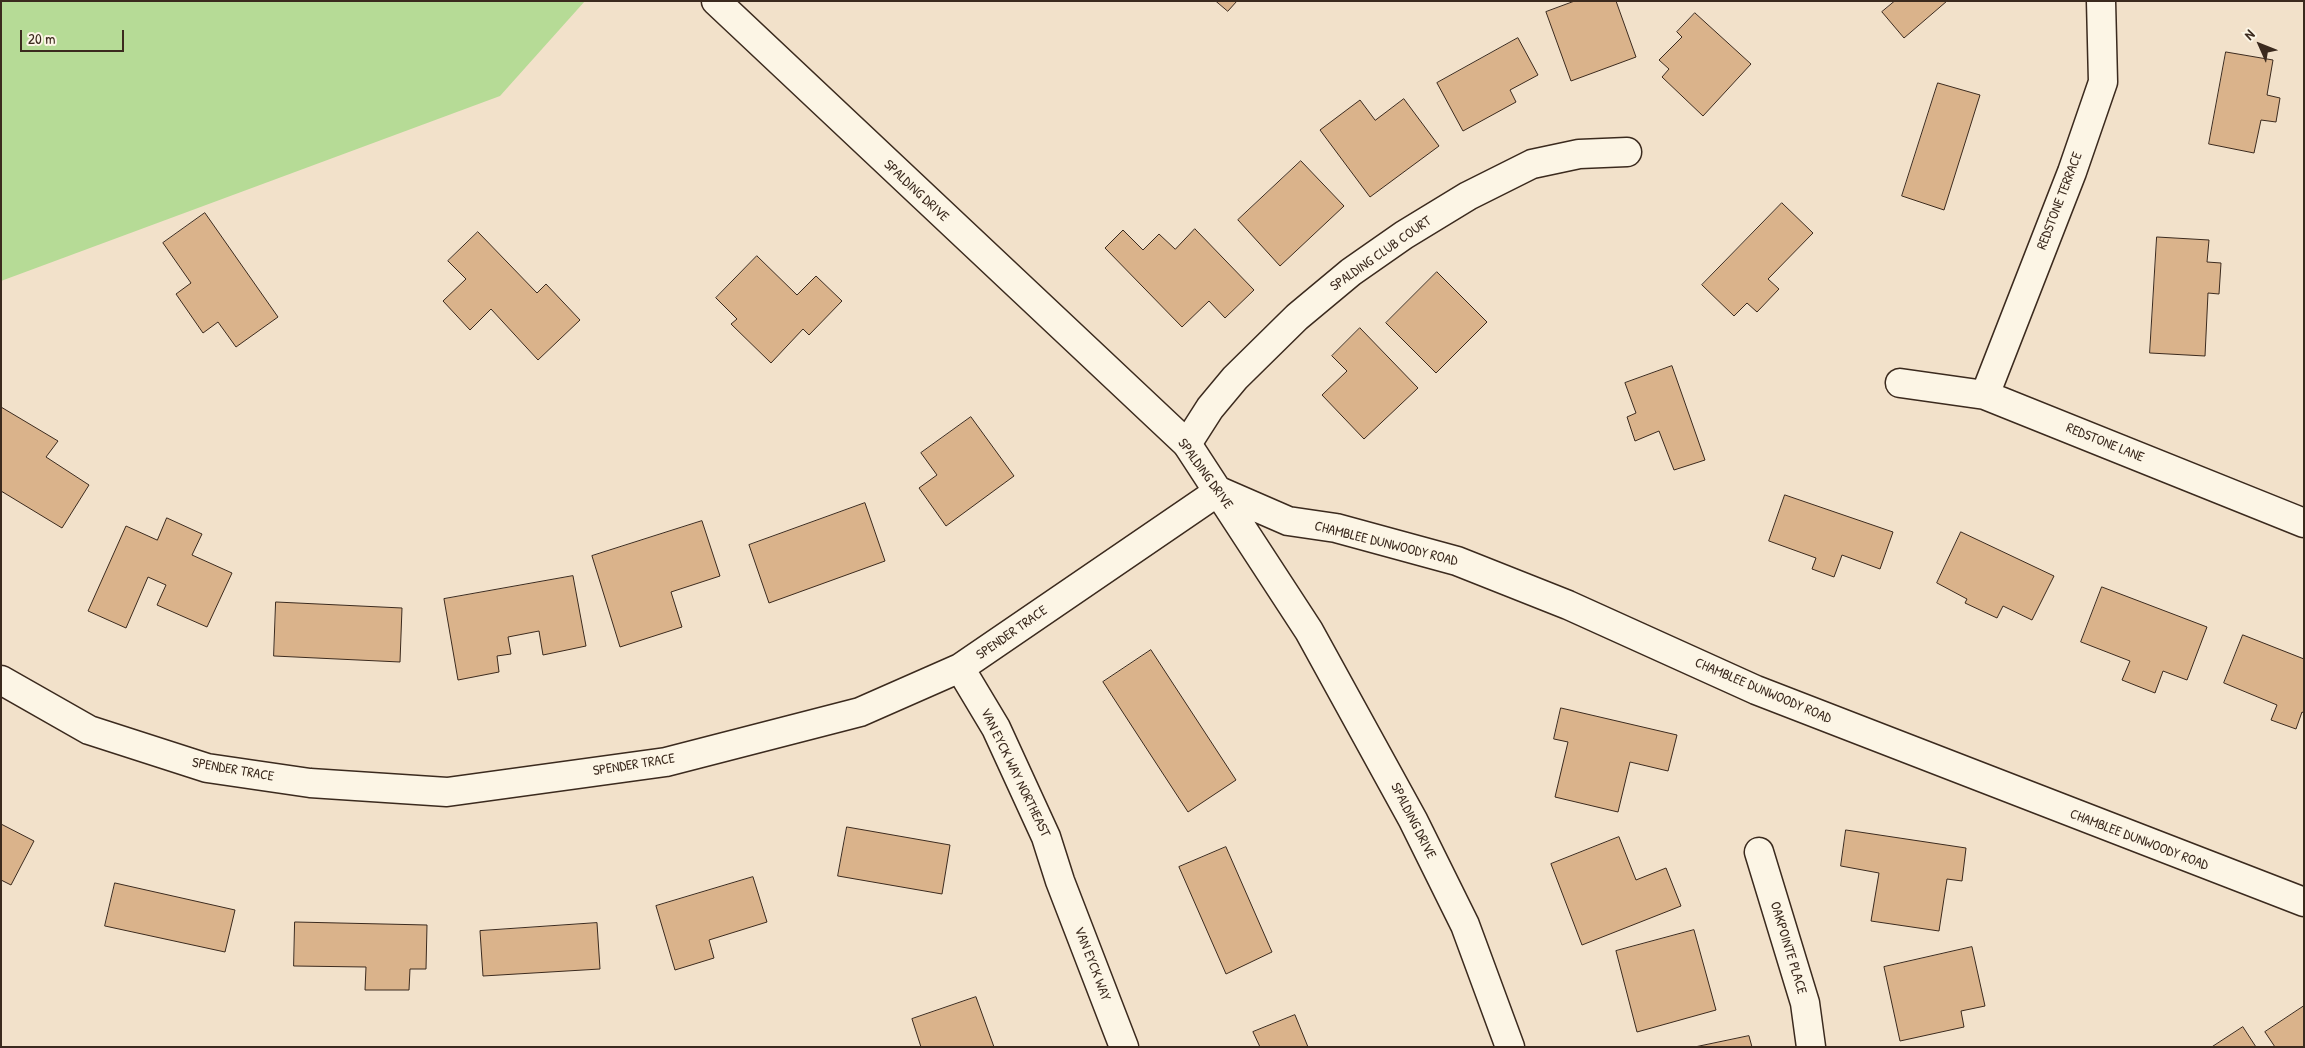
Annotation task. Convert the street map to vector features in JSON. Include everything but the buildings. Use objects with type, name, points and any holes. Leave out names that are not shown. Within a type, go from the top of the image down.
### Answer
[{"type":"street","name":"SPALDING DRIVE","points":[[716,1],[1187,444],[1309,631],[1413,820],[1465,925],[1510,1047]]},
{"type":"street","name":"REDSTONE TERRACE","points":[[1985,395],[2072,172],[2103,82],[2101,1]]},
{"type":"street","name":"SPALDING CLUB COURT","points":[[1187,444],[1210,408],[1235,378],[1297,317],[1351,272],[1404,235],[1468,196],[1532,164],[1578,154],[1627,152]]},
{"type":"street","name":"REDSTONE LANE","points":[[1900,383],[1985,395],[2304,523]]},
{"type":"street","name":"SPENDER TRACE","points":[[1,680],[89,730],[207,768],[310,783],[447,792],[666,762],[860,712],[960,668],[1219,491]]},
{"type":"street","name":"CHAMBLEE DUNWOODY ROAD","points":[[1219,491],[1288,521],[1336,528],[1457,561],[1568,605],[1756,690],[2304,902]]},
{"type":"street","name":"VAN EYCK WAY NORTHEAST","points":[[960,668],[1001,737],[1046,837],[1060,881]]},
{"type":"street","name":"OAKPOINTE PLACE","points":[[1759,852],[1805,1003],[1811,1047]]},
{"type":"street","name":"VAN EYCK WAY","points":[[1060,881],[1124,1047]]},
{"type":"green space","points":[[1,1],[585,1],[500,96],[1,281]]}]
